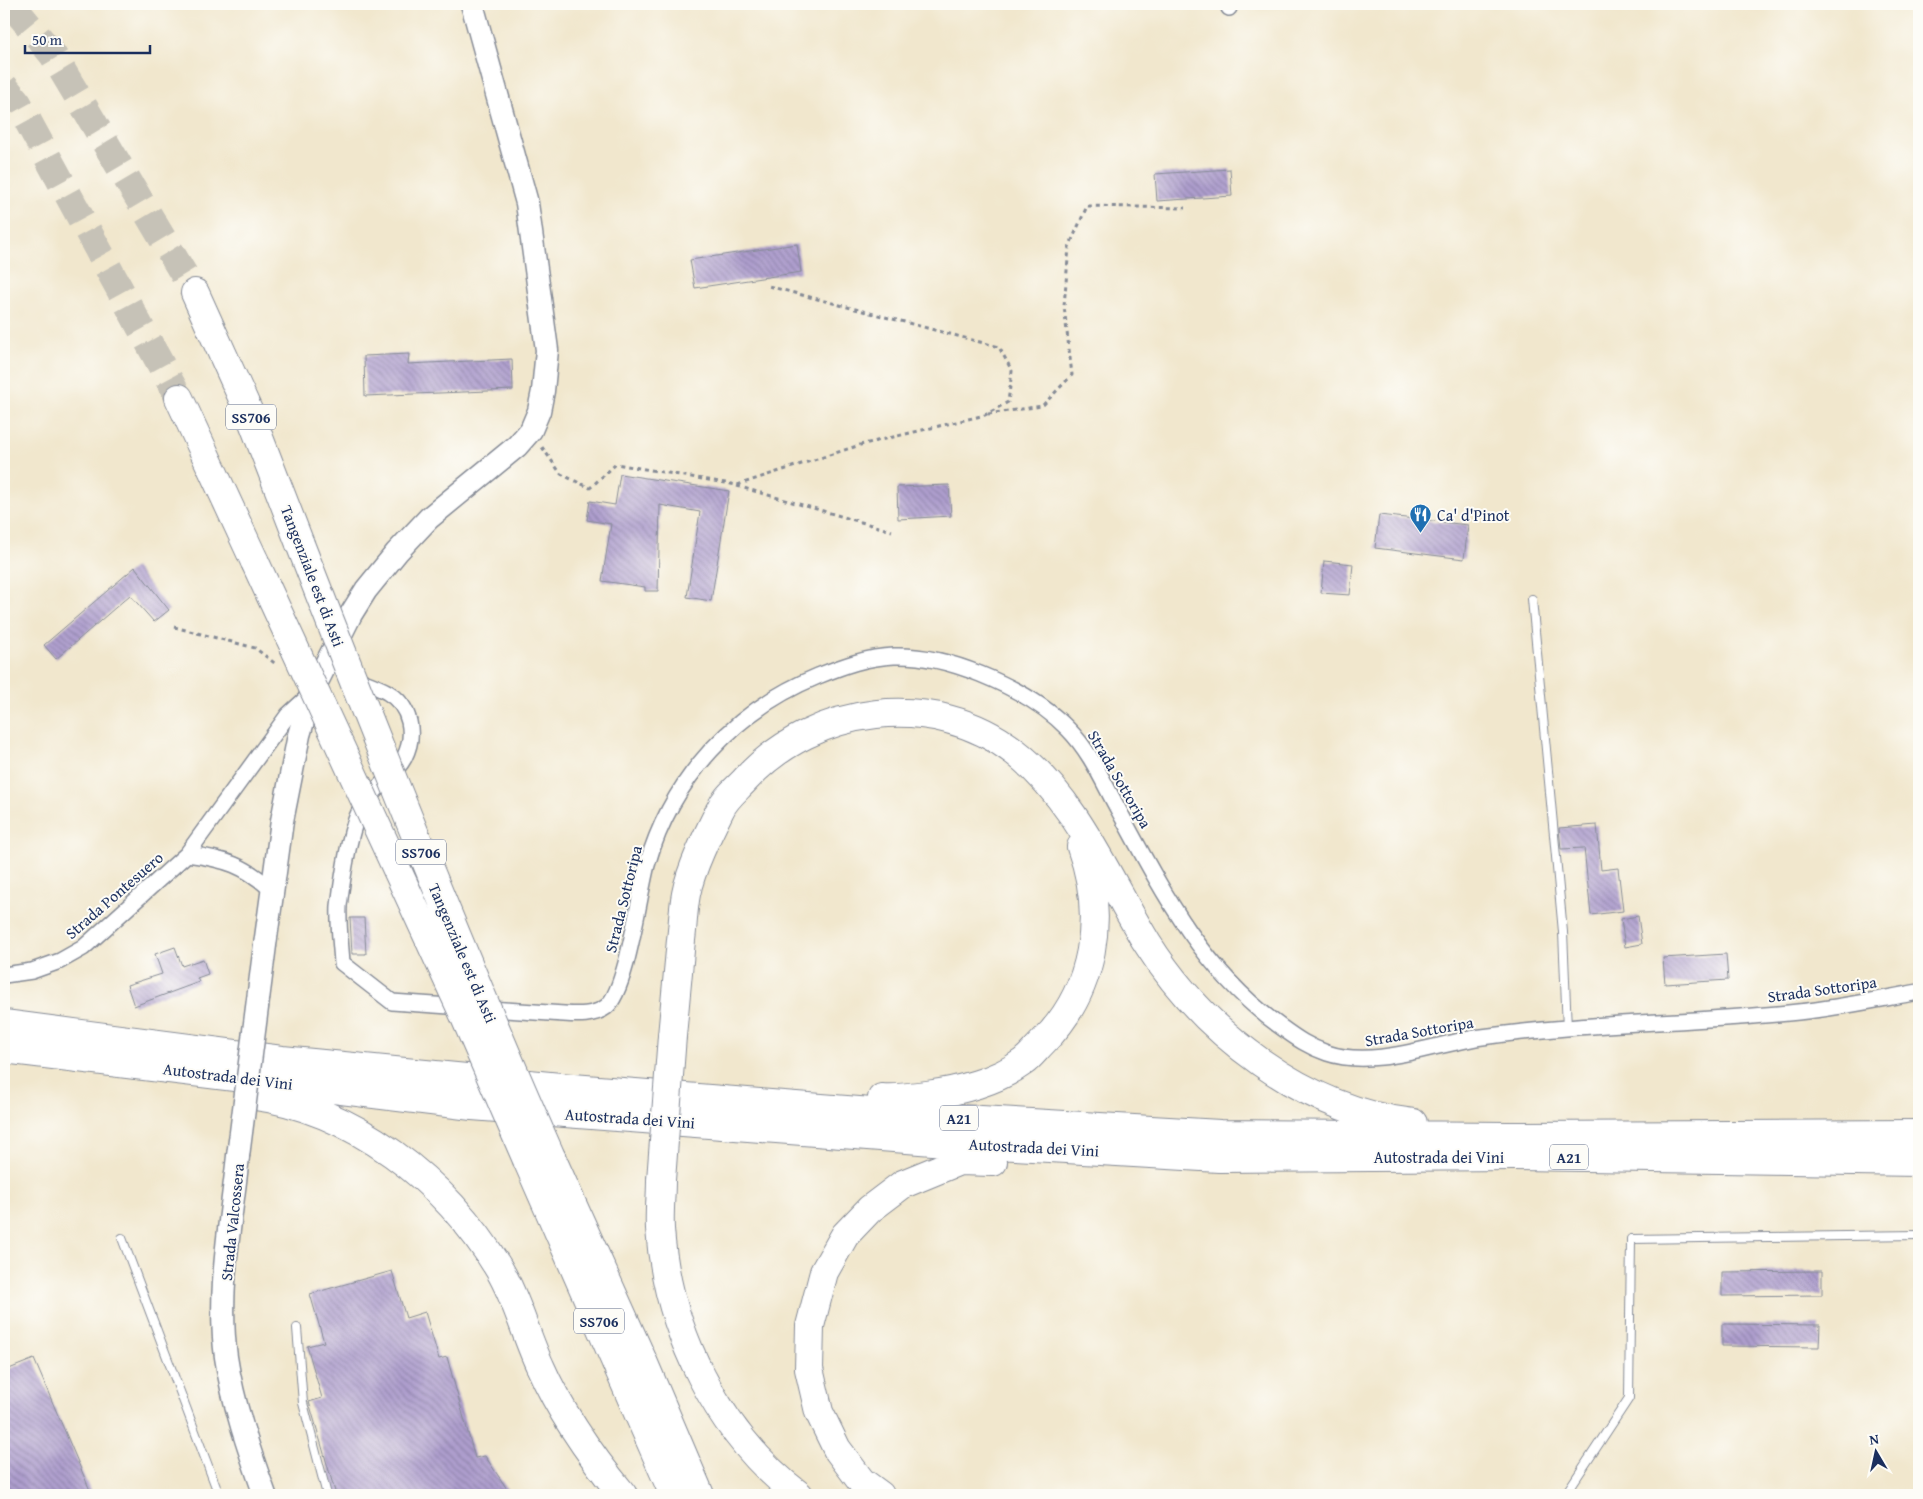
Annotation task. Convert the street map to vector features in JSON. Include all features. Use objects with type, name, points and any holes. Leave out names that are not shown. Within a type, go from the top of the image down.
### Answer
[{"type":"highway","name":"Tangenziale est di Asti","points":[[195,292],[251,417],[394,787],[487,1012],[539,1158]]},
{"type":"highway","name":"Tangenziale est di Asti","points":[[179,398],[464,1014],[539,1158],[631,1362],[684,1487]]},
{"type":"highway","points":[[800,1495],[782,1482],[744,1440],[706,1388],[683,1336],[668,1279],[660,1230],[661,1180],[672,1036],[686,893],[702,849],[721,806],[758,766],[794,739],[842,720],[886,712],[928,714],[970,726],[1014,751],[1043,778],[1066,806],[1148,945],[1193,1005],[1235,1044],[1279,1073],[1320,1096],[1357,1112],[1410,1123],[1855,1125],[1919,1129]]},
{"type":"highway","points":[[560,1088],[603,1076],[895,1099],[948,1093],[990,1079],[1023,1062],[1057,1029],[1080,993],[1093,952],[1094,909],[1086,859],[1066,806]]},
{"type":"highway","name":"Autostrada dei Vini","points":[[4,1024],[282,1060],[560,1088],[948,1118],[1220,1134],[1508,1136],[1919,1134]]},
{"type":"highway","name":"Autostrada dei Vini","points":[[4,1049],[472,1106],[946,1142],[1219,1158],[1514,1156],[1919,1162]]},
{"type":"highway","points":[[4,1060],[19,1066],[265,1097],[309,1109],[354,1128],[392,1154],[434,1188],[468,1225],[499,1269],[559,1408],[589,1454],[623,1495]]},
{"type":"highway","points":[[880,1495],[861,1481],[837,1450],[819,1412],[809,1368],[810,1326],[824,1272],[845,1235],[870,1209],[903,1184],[959,1161],[1088,1163],[1219,1158]]},
{"type":"highway","points":[[631,1362],[678,1420],[684,1487]]},
{"type":"street","points":[[472,4],[528,203],[547,350],[539,411],[530,430]]},
{"type":"street","name":"Strada Valcossera","points":[[265,1495],[241,1425],[226,1356],[225,1284],[238,1156],[265,945],[292,764],[311,694],[366,590],[396,552],[429,518],[494,466],[530,430]]},
{"type":"street","name":"Strada Sottoripa","points":[[329,660],[345,673],[388,692],[401,704],[408,715],[410,741],[404,759],[366,800],[357,817],[339,907],[342,963],[392,1002],[587,1015],[608,1006],[621,982],[648,863],[665,818],[706,755],[738,722],[790,690],[852,662],[894,656],[930,659],[959,666],[1001,683],[1046,709],[1071,732],[1092,760],[1173,908],[1212,964],[1245,999],[1302,1042],[1328,1053],[1354,1060],[1482,1037],[1618,1023],[1800,1012],[1919,992]]},
{"type":"street","name":"Strada Pontesuero","points":[[4,975],[32,971],[60,961],[83,948],[187,854],[288,715],[311,694]]},
{"type":"street","name":"Strada Pontesuero","points":[[187,854],[213,857],[239,865],[257,876],[273,891]]},
{"type":"lane","points":[[1532,599],[1563,932],[1567,1028]]},
{"type":"lane","points":[[1565,1495],[1630,1398],[1631,1239],[1919,1236]]},
{"type":"lane","points":[[122,1238],[219,1495]]},
{"type":"lane","points":[[297,1328],[303,1403],[327,1495]]},
{"type":"path","points":[[737,485],[860,445],[985,415],[1042,406],[1072,375],[1064,306],[1069,247],[1087,206],[1185,208]]},
{"type":"path","points":[[768,286],[999,348],[1012,371],[1008,402],[985,415]]},
{"type":"path","points":[[530,430],[561,474],[590,488],[616,464],[737,485],[892,531]]},
{"type":"path","points":[[174,627],[255,648],[278,666]]},
{"type":"building","points":[[1230,169],[1232,196],[1157,201],[1155,174]]},
{"type":"building","points":[[797,244],[801,272],[695,288],[690,260]]},
{"type":"building","points":[[409,354],[408,364],[512,359],[513,390],[365,396],[364,356]]},
{"type":"building","points":[[620,474],[729,491],[711,601],[687,597],[700,512],[660,505],[658,591],[645,591],[645,587],[602,581],[611,524],[587,520],[590,501],[615,505]]},
{"type":"building","points":[[949,485],[951,516],[898,519],[897,487]]},
{"type":"building","points":[[1379,515],[1468,525],[1464,559],[1375,548]]},
{"type":"building","points":[[1324,561],[1353,564],[1350,595],[1321,593]]},
{"type":"building","points":[[135,567],[169,610],[154,622],[130,595],[56,659],[44,645]]},
{"type":"building","points":[[1597,825],[1601,870],[1618,868],[1623,911],[1591,915],[1584,848],[1561,849],[1559,828]]},
{"type":"building","points":[[1638,916],[1642,944],[1625,947],[1621,919]]},
{"type":"building","points":[[350,918],[364,918],[366,954],[352,954]]},
{"type":"building","points":[[175,947],[182,966],[203,959],[208,974],[197,978],[199,982],[134,1006],[127,985],[162,974],[155,954]]},
{"type":"building","points":[[1726,954],[1728,980],[1665,984],[1663,958]]},
{"type":"building","points":[[392,1271],[406,1318],[425,1312],[439,1359],[447,1357],[475,1458],[485,1456],[511,1495],[336,1495],[309,1402],[322,1398],[307,1346],[324,1342],[310,1294]]},
{"type":"building","points":[[1822,1271],[1822,1295],[1722,1296],[1722,1272]]},
{"type":"building","points":[[1722,1324],[1820,1325],[1819,1347],[1722,1346]]},
{"type":"building","points":[[34,1359],[92,1495],[4,1495],[4,1371]]},
{"type":"tunnel","points":[[11,4],[53,55],[195,293]]},
{"type":"tunnel","points":[[4,86],[18,103],[179,398]]},
{"type":"place","name":"Ca' d'Pinot","points":[[1421,534]]}]
